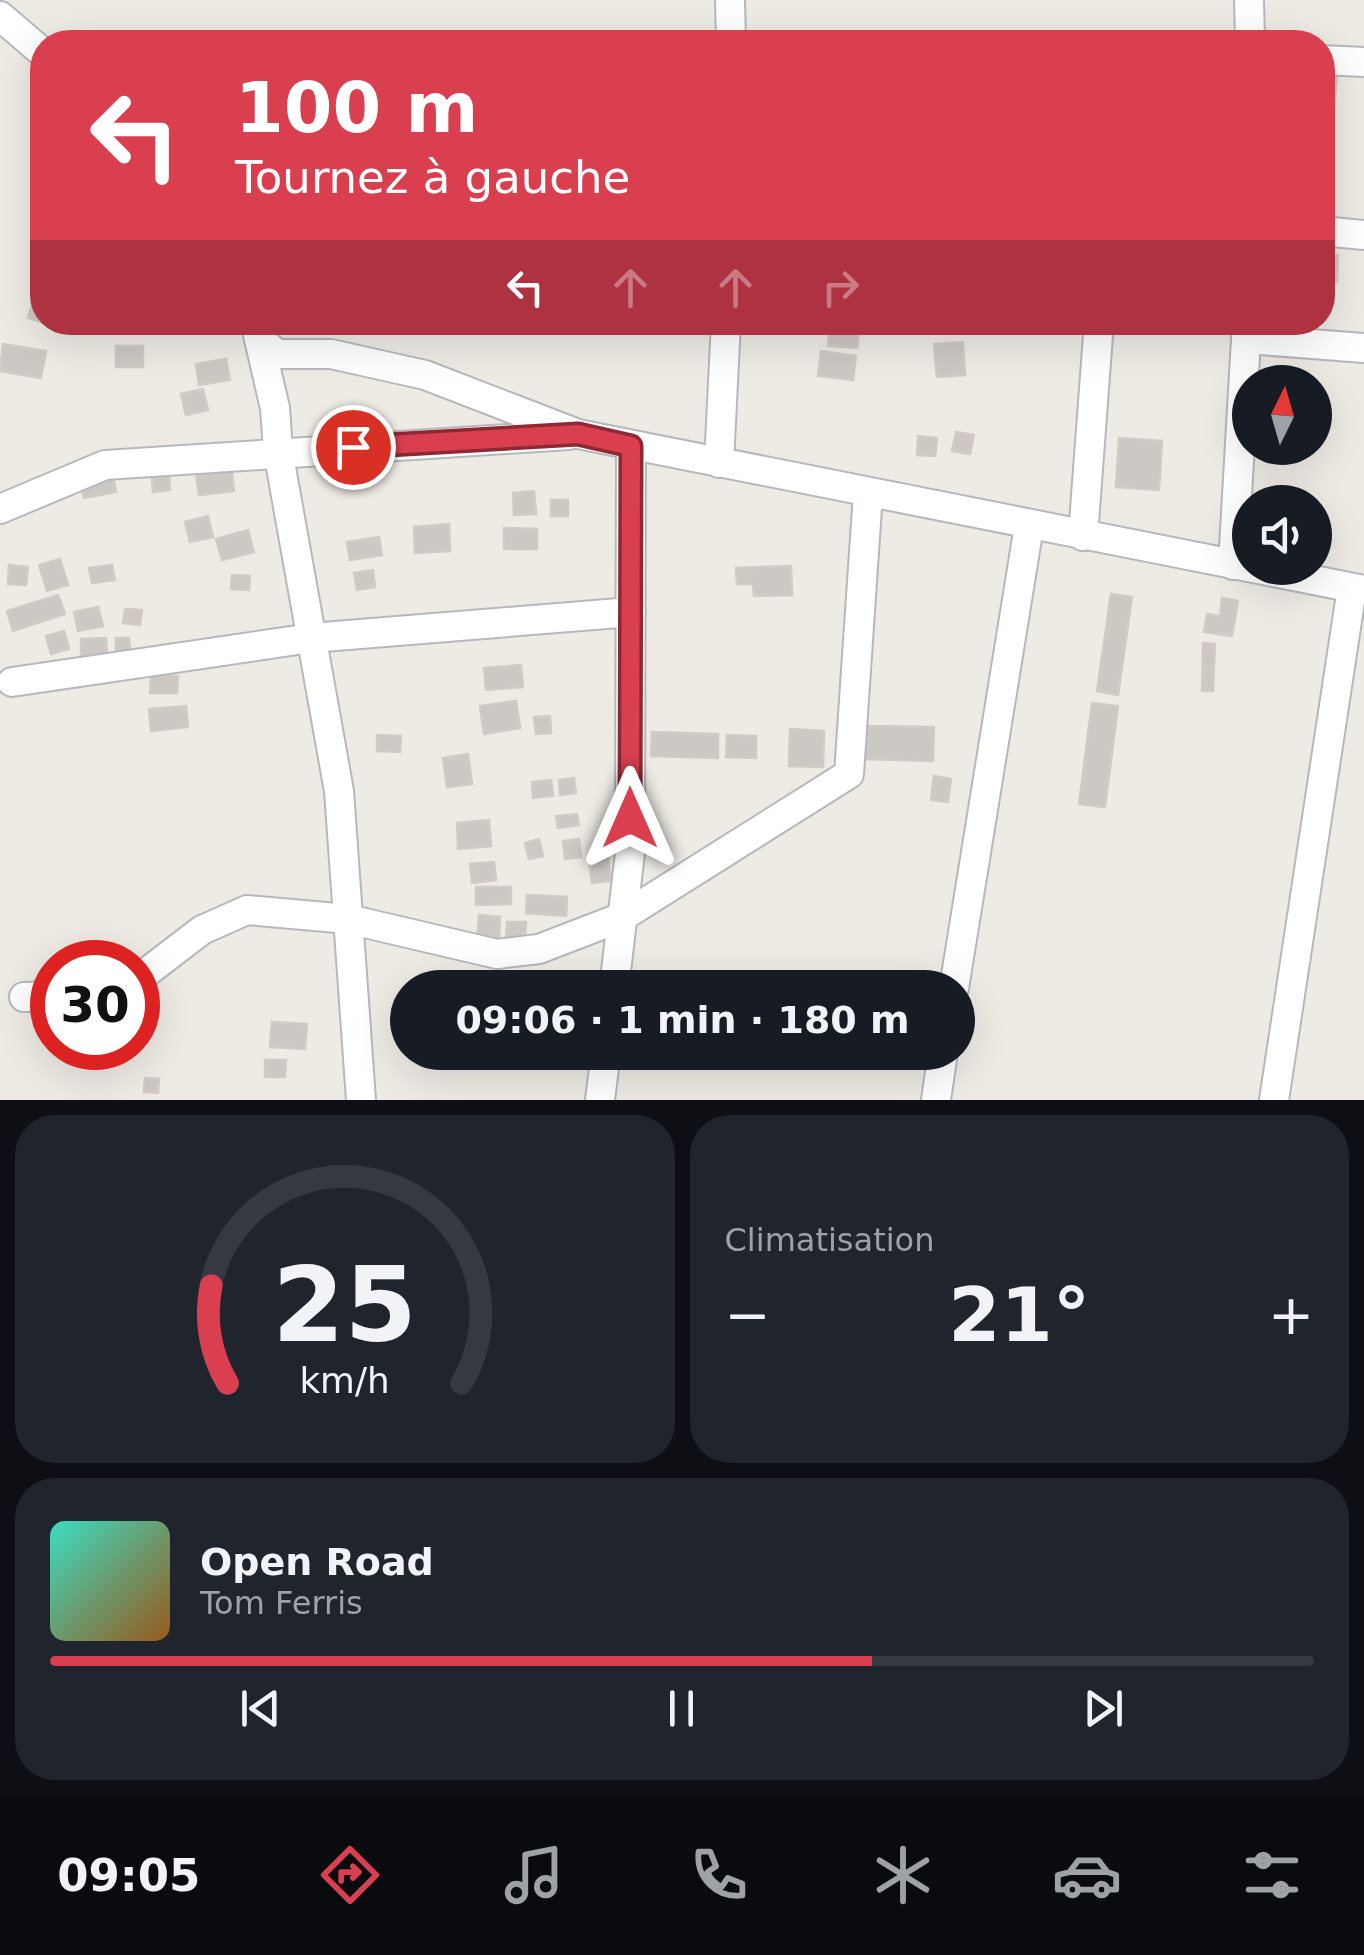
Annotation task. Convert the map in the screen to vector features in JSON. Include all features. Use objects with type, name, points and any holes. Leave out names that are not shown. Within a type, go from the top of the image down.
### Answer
[{"type":"street","points":[[730,0],[730,30]]},
{"type":"street","points":[[1249,0],[1250,30]]},
{"type":"street","points":[[0,16],[30,42]]},
{"type":"street","points":[[1335,61],[1364,62]]},
{"type":"street","points":[[1335,232],[1364,235]]},
{"type":"street","points":[[258,335],[275,408],[278,452],[338,791],[361,1100]]},
{"type":"street","points":[[260,335],[277,354],[331,354],[424,375],[578,434],[1232,565]]},
{"type":"street","points":[[719,463],[725,335]]},
{"type":"street","points":[[1083,536],[1098,335]]},
{"type":"street","points":[[1237,485],[1246,335]]},
{"type":"street","points":[[1274,335],[1364,348]]},
{"type":"street","points":[[0,509],[105,465],[578,434]]},
{"type":"street","points":[[616,970],[630,853],[631,446]]},
{"type":"street","points":[[160,962],[202,930],[247,910],[348,919],[496,954],[539,949],[622,917],[850,774],[868,493]]},
{"type":"street","points":[[957,970],[1029,526]]},
{"type":"street","points":[[1274,1100],[1358,589],[1332,584]]},
{"type":"street","points":[[12,682],[311,638],[631,612]]},
{"type":"street","points":[[24,997],[30,997]]},
{"type":"street","points":[[600,1100],[604,1070]]},
{"type":"street","points":[[936,1100],[940,1070]]},
{"type":"building","points":[[1335,255],[1338,255],[1335,282]]},
{"type":"building","points":[[829,335],[858,335],[857,348],[828,346]]},
{"type":"building","points":[[963,342],[965,375],[937,377],[934,344]]},
{"type":"building","points":[[3,344],[46,351],[41,378],[0,371]]},
{"type":"building","points":[[116,346],[143,346],[143,367],[116,367]]},
{"type":"building","points":[[821,351],[856,356],[853,380],[818,376]]},
{"type":"building","points":[[226,359],[230,380],[199,385],[196,364]]},
{"type":"building","points":[[203,389],[208,410],[186,415],[181,394]]},
{"type":"building","points":[[956,432],[974,435],[970,454],[952,451]]},
{"type":"building","points":[[918,436],[937,438],[935,456],[917,455]]},
{"type":"building","points":[[1119,438],[1162,441],[1159,490],[1116,487]]},
{"type":"building","points":[[232,470],[234,491],[199,495],[196,474]]},
{"type":"building","points":[[169,476],[170,490],[153,492],[152,478]]},
{"type":"building","points":[[113,478],[116,492],[84,498],[81,484]]},
{"type":"building","points":[[534,491],[536,514],[514,515],[513,493]]},
{"type":"building","points":[[551,500],[568,500],[568,516],[551,516]]},
{"type":"building","points":[[208,516],[213,537],[190,542],[185,522]]},
{"type":"building","points":[[449,524],[450,551],[415,553],[414,527]]},
{"type":"building","points":[[504,528],[537,529],[537,549],[504,549]]},
{"type":"building","points":[[248,530],[254,552],[222,560],[216,539]]},
{"type":"building","points":[[379,537],[382,555],[350,560],[347,542]]},
{"type":"building","points":[[60,559],[68,585],[47,591],[39,565]]},
{"type":"building","points":[[9,565],[28,567],[26,585],[8,584]]},
{"type":"building","points":[[112,565],[115,580],[92,583],[89,568]]},
{"type":"building","points":[[791,566],[792,595],[754,596],[753,584],[737,584],[736,568]]},
{"type":"building","points":[[373,570],[375,587],[357,590],[354,573]]},
{"type":"building","points":[[232,575],[250,576],[249,590],[231,589]]},
{"type":"building","points":[[1111,594],[1132,597],[1118,695],[1097,691]]},
{"type":"building","points":[[58,595],[65,614],[13,631],[7,611]]},
{"type":"building","points":[[1222,598],[1238,601],[1232,636],[1204,632],[1207,614],[1220,616]]},
{"type":"building","points":[[98,607],[103,626],[78,631],[74,612]]},
{"type":"building","points":[[125,609],[142,610],[140,625],[123,623]]},
{"type":"building","points":[[64,631],[69,649],[51,654],[46,636]]},
{"type":"building","points":[[106,638],[107,657],[81,658],[81,639]]},
{"type":"building","points":[[116,638],[129,638],[130,650],[116,651]]},
{"type":"building","points":[[1203,643],[1215,644],[1213,691],[1202,691]]},
{"type":"building","points":[[521,665],[523,687],[486,690],[484,668]]},
{"type":"building","points":[[151,676],[178,676],[177,693],[150,693]]},
{"type":"building","points":[[516,701],[520,728],[484,734],[480,706]]},
{"type":"building","points":[[1092,703],[1118,706],[1105,807],[1079,804]]},
{"type":"building","points":[[186,706],[188,727],[151,731],[149,709]]},
{"type":"building","points":[[550,716],[551,733],[536,734],[534,717]]},
{"type":"building","points":[[865,726],[934,727],[933,761],[864,759]]},
{"type":"building","points":[[790,729],[824,731],[823,767],[789,766]]},
{"type":"building","points":[[652,732],[718,734],[718,758],[651,756]]},
{"type":"building","points":[[377,735],[401,736],[400,752],[377,751]]},
{"type":"building","points":[[727,735],[756,736],[756,758],[726,757]]},
{"type":"building","points":[[468,754],[472,784],[447,787],[443,758]]},
{"type":"building","points":[[934,776],[951,779],[948,802],[931,800]]},
{"type":"building","points":[[574,778],[576,793],[560,795],[559,780]]},
{"type":"building","points":[[551,780],[553,796],[533,798],[532,782]]},
{"type":"building","points":[[577,814],[579,825],[558,828],[556,816]]},
{"type":"building","points":[[489,820],[491,846],[458,849],[457,823]]},
{"type":"building","points":[[539,839],[543,856],[529,859],[525,843]]},
{"type":"building","points":[[579,839],[581,857],[565,859],[563,841]]},
{"type":"building","points":[[608,857],[611,881],[592,883],[589,859]]},
{"type":"building","points":[[494,862],[496,880],[472,883],[470,864]]},
{"type":"building","points":[[476,887],[511,887],[511,904],[476,905]]},
{"type":"building","points":[[527,895],[567,897],[566,916],[526,913]]},
{"type":"building","points":[[479,915],[500,917],[499,942],[477,940]]},
{"type":"building","points":[[507,922],[526,922],[525,940],[506,940]]},
{"type":"building","points":[[272,1022],[307,1024],[305,1049],[270,1047]]},
{"type":"building","points":[[265,1060],[286,1060],[285,1077],[265,1077]]},
{"type":"building","points":[[145,1078],[159,1079],[158,1093],[144,1092]]},
{"type":"route","points":[[353,447],[578,434],[631,446],[630,818]]}]
